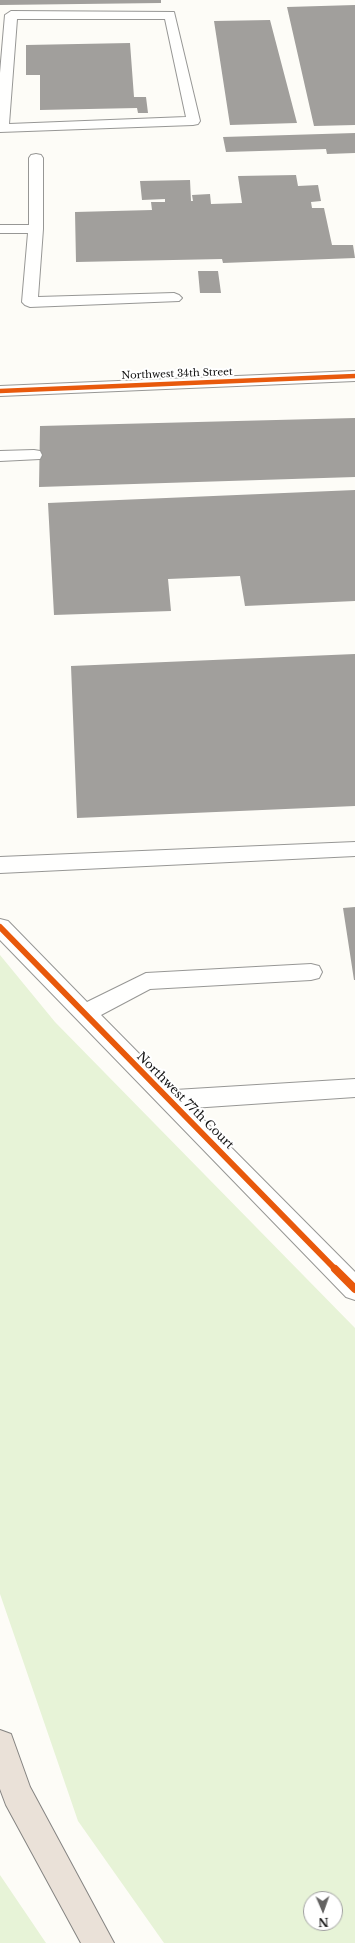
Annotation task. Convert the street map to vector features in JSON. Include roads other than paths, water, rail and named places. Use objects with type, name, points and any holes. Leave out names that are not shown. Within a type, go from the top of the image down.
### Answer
[{"type":"highway","points":[[0,1745],[17,1794],[98,1943]]},
{"type":"street","points":[[11,15],[170,15],[193,121],[1,128],[11,15]]},
{"type":"street","points":[[36,158],[36,228],[30,302],[174,298]]},
{"type":"street","points":[[0,229],[36,228]]},
{"type":"street","name":"Northwest 34th Street","points":[[0,391],[355,376]]},
{"type":"street","points":[[0,456],[34,455]]},
{"type":"street","points":[[0,865],[355,849]]},
{"type":"street","name":"Northwest 77th Court","points":[[0,927],[355,1289]]},
{"type":"street","points":[[84,1014],[146,981],[311,972]]},
{"type":"street","points":[[169,1100],[355,1088]]}]
